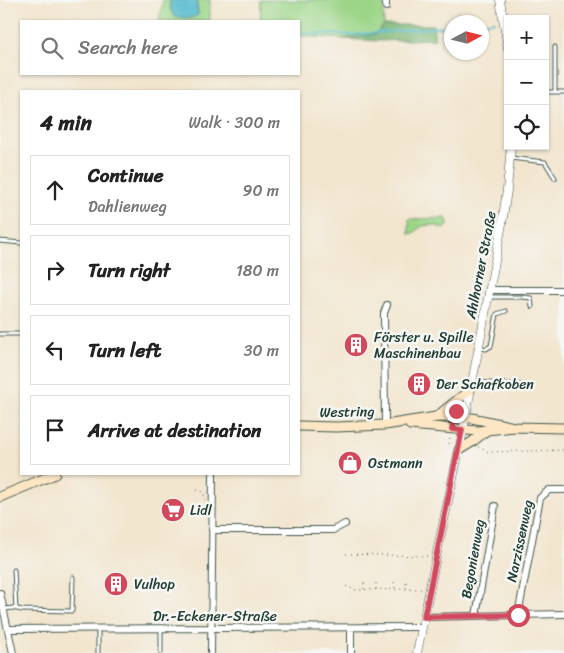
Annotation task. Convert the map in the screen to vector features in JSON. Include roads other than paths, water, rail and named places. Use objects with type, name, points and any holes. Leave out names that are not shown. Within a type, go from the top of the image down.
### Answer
[{"type":"main road","points":[[436,417],[470,386]]},
{"type":"main road","name":"Westring","points":[[300,426],[385,425],[436,417],[472,418],[514,427]]},
{"type":"main road","name":"Westring","points":[[396,424],[486,431],[514,427]]},
{"type":"main road","points":[[514,427],[564,428]]},
{"type":"main road","points":[[460,446],[472,442],[486,431]]},
{"type":"main road","points":[[0,497],[53,475]]},
{"type":"street","points":[[500,0],[504,24]]},
{"type":"street","name":"Ahlhorner Straße","points":[[417,653],[460,446],[507,190],[511,150]]},
{"type":"street","points":[[488,294],[564,290]]},
{"type":"street","points":[[385,425],[384,313],[387,305]]},
{"type":"street","points":[[211,653],[213,475]]},
{"type":"street","name":"Narzissenweg","points":[[518,615],[540,498],[549,490],[564,490]]},
{"type":"street","name":"Begonienweg","points":[[476,616],[495,506]]},
{"type":"street","points":[[212,530],[333,530],[345,524]]},
{"type":"street","points":[[0,593],[13,653]]},
{"type":"street","points":[[424,617],[564,614]]},
{"type":"street","name":"Dr.-Eckener-Straße","points":[[8,629],[422,627]]},
{"type":"street","points":[[351,628],[351,653]]},
{"type":"lane","points":[[555,47],[555,92]]},
{"type":"lane","points":[[549,92],[564,92]]},
{"type":"lane","points":[[510,158],[545,162],[555,178]]},
{"type":"lane","points":[[0,242],[20,243]]},
{"type":"lane","points":[[488,294],[530,298],[532,307]]},
{"type":"lane","points":[[478,347],[486,349],[491,346],[497,314],[506,312]]},
{"type":"lane","points":[[0,334],[20,334]]},
{"type":"lane","points":[[470,386],[524,385]]},
{"type":"lane","points":[[14,570],[16,609]]},
{"type":"lane","points":[[2,606],[16,609],[72,610],[73,576]]},
{"type":"lane","points":[[161,653],[162,628]]},
{"type":"lane","points":[[98,629],[98,653]]},
{"type":"water","points":[[170,0],[197,0],[198,15],[191,18],[174,17],[170,8]]},
{"type":"waterway","points":[[489,22],[495,21]]},
{"type":"waterway","points":[[300,33],[352,35],[444,27]]},
{"type":"place","name":"Förster u. Spille Maschinenbau","points":[[356,345]]},
{"type":"place","name":"Der Schafkoben","points":[[419,384]]},
{"type":"place","name":"Ostmann","points":[[350,463]]},
{"type":"place","name":"Lidl","points":[[173,510]]},
{"type":"place","name":"Vulhop","points":[[116,584]]}]
